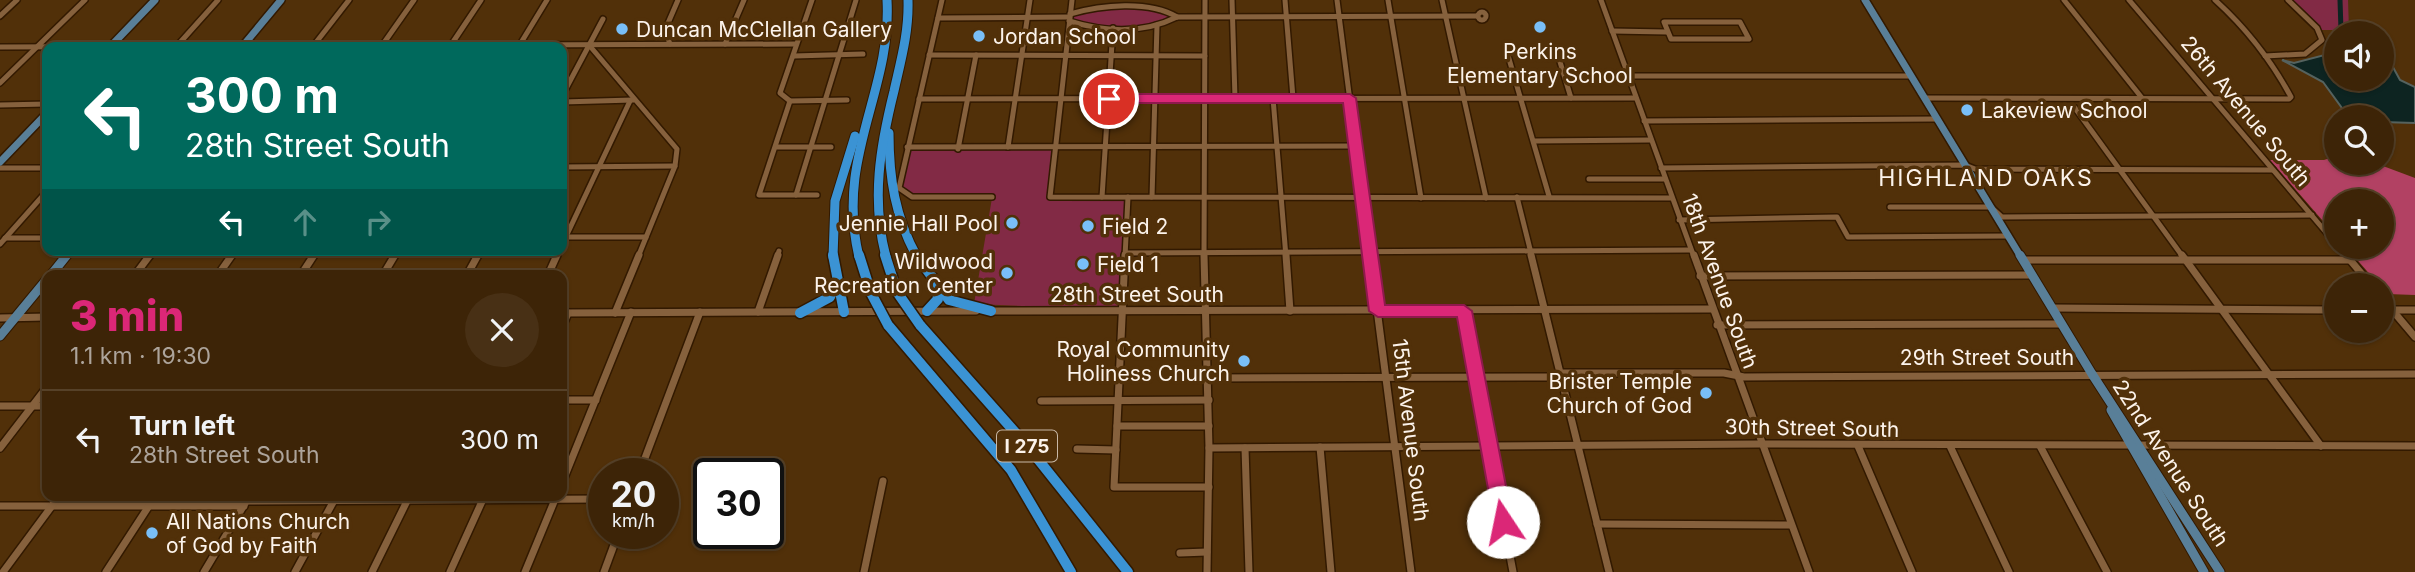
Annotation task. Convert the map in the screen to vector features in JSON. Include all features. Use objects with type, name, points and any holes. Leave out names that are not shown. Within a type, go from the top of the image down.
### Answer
[{"type":"highway","name":"I 275","points":[[887,0],[887,38],[853,167],[850,191],[856,251],[871,293],[888,325],[1011,470],[1071,572]]},
{"type":"highway","name":"I 275","points":[[908,0],[907,31],[875,178],[875,209],[883,255],[897,292],[920,325],[1029,448],[1128,572]]},
{"type":"highway","points":[[844,312],[836,282],[832,235],[833,200],[840,172],[870,100]]},
{"type":"highway","points":[[889,111],[889,171],[893,205],[902,232],[945,297],[959,304],[991,311]]},
{"type":"highway","points":[[800,313],[830,297],[836,282]]},
{"type":"highway","points":[[927,311],[938,299],[936,286]]},
{"type":"main road","points":[[115,42],[155,0]]},
{"type":"main road","points":[[246,42],[281,0]]},
{"type":"main road","name":"22nd Avenue South","points":[[1865,0],[2136,446],[2220,572]]},
{"type":"main road","points":[[0,162],[42,118]]},
{"type":"main road","points":[[55,270],[67,256]]},
{"type":"main road","points":[[0,336],[42,285]]},
{"type":"main road","name":"22nd Avenue South","points":[[2136,446],[2204,572]]},
{"type":"street","points":[[0,16],[17,0]]},
{"type":"street","points":[[42,42],[85,0]]},
{"type":"street","points":[[180,42],[218,0]]},
{"type":"street","points":[[316,42],[349,0]]},
{"type":"street","points":[[385,42],[414,0]]},
{"type":"street","points":[[453,42],[481,0]]},
{"type":"street","points":[[521,42],[547,0]]},
{"type":"street","points":[[670,44],[665,30],[678,0]]},
{"type":"street","points":[[725,44],[744,0]]},
{"type":"street","points":[[812,0],[780,93],[790,100],[847,100]]},
{"type":"street","points":[[796,195],[856,0]]},
{"type":"street","points":[[942,0],[907,147],[900,191],[912,197],[992,197]]},
{"type":"street","points":[[1008,147],[1030,0]]},
{"type":"street","points":[[1072,0],[1050,197],[1672,198]]},
{"type":"street","points":[[1158,0],[1158,8]]},
{"type":"street","points":[[1205,0],[1204,253],[1209,378],[1207,572]]},
{"type":"street","points":[[1232,0],[1235,99]]},
{"type":"street","points":[[1285,0],[1293,98]]},
{"type":"street","name":"15th Avenue South","points":[[1337,0],[1411,572]]},
{"type":"street","points":[[1388,0],[1421,198]]},
{"type":"street","points":[[1442,0],[1486,198]]},
{"type":"street","name":"18th Avenue South","points":[[1601,0],[1809,572]]},
{"type":"street","points":[[2064,0],[2142,98]]},
{"type":"street","name":"26th Avenue South","points":[[2129,0],[2324,229]]},
{"type":"street","points":[[1925,98],[2289,99],[2291,97],[2287,88],[2265,56],[2215,0]]},
{"type":"street","points":[[2265,56],[2303,54],[2314,50],[2322,40],[2316,29],[2288,0]]},
{"type":"street","points":[[1069,17],[1104,6],[1158,8],[1175,13],[1177,17]]},
{"type":"street","points":[[938,18],[1069,17],[1113,28],[1157,25],[1177,17],[1477,16]]},
{"type":"street","points":[[567,87],[603,19]]},
{"type":"street","points":[[1664,22],[1740,22],[1749,39],[1671,39],[1667,32],[1664,22]]},
{"type":"street","points":[[1152,197],[1157,25]]},
{"type":"street","points":[[1102,197],[1113,28]]},
{"type":"street","points":[[1612,32],[1667,32]]},
{"type":"street","points":[[0,83],[42,42]]},
{"type":"street","points":[[567,45],[796,44]]},
{"type":"street","points":[[589,45],[633,100],[674,144],[675,166],[615,313]]},
{"type":"street","points":[[0,47],[42,47]]},
{"type":"street","points":[[1549,197],[1506,54],[1557,51],[1571,98]]},
{"type":"street","points":[[794,56],[863,54]]},
{"type":"street","points":[[929,55],[1205,56]]},
{"type":"street","points":[[958,148],[976,55]]},
{"type":"street","points":[[1628,76],[1911,76]]},
{"type":"street","points":[[1273,98],[1290,312]]},
{"type":"street","points":[[919,99],[1636,98]]},
{"type":"street","points":[[567,102],[633,100]]},
{"type":"street","points":[[567,231],[633,100]]},
{"type":"street","points":[[790,100],[777,147],[759,195],[817,195]]},
{"type":"street","points":[[0,105],[42,104]]},
{"type":"street","points":[[2075,108],[2321,446]]},
{"type":"street","points":[[1644,121],[1937,119]]},
{"type":"street","points":[[1534,141],[1651,140]]},
{"type":"street","points":[[907,147],[1356,146]]},
{"type":"street","points":[[777,147],[831,147]]},
{"type":"street","points":[[1661,167],[1965,165],[1975,169],[2273,170]]},
{"type":"street","points":[[567,167],[675,166]]},
{"type":"street","points":[[0,168],[42,168]]},
{"type":"street","points":[[1589,179],[1665,178]]},
{"type":"street","points":[[2,240],[42,196]]},
{"type":"street","points":[[1128,197],[1114,487],[1209,487]]},
{"type":"street","points":[[1517,197],[1609,572]]},
{"type":"street","points":[[1890,207],[1991,207],[2002,217],[2312,215]]},
{"type":"street","points":[[1679,220],[1837,217],[1847,237],[2008,236]]},
{"type":"street","points":[[567,237],[646,237]]},
{"type":"street","points":[[2,240],[42,238]]},
{"type":"street","points":[[1125,253],[1690,250]]},
{"type":"street","points":[[758,312],[779,251]]},
{"type":"street","points":[[139,270],[149,256]]},
{"type":"street","points":[[2023,260],[2350,260]]},
{"type":"street","name":"26th Avenue South","points":[[2350,260],[2361,273]]},
{"type":"street","points":[[1700,276],[2032,275]]},
{"type":"street","points":[[2052,308],[2324,310]]},
{"type":"street","name":"28th Street South","points":[[567,313],[1712,309]]},
{"type":"street","points":[[2394,310],[2415,310]]},
{"type":"street","points":[[1464,311],[1513,572]]},
{"type":"street","points":[[567,471],[631,312]]},
{"type":"street","points":[[645,458],[699,312]]},
{"type":"street","points":[[2394,312],[2415,337]]},
{"type":"street","points":[[0,318],[42,317]]},
{"type":"street","points":[[1717,325],[2062,324]]},
{"type":"street","name":"29th Street South","points":[[1209,378],[1735,374],[2415,374]]},
{"type":"street","points":[[0,448],[42,393]]},
{"type":"street","points":[[567,400],[596,400]]},
{"type":"street","points":[[1041,401],[1209,400]]},
{"type":"street","points":[[0,406],[42,406]]},
{"type":"street","points":[[1117,426],[1209,426]]},
{"type":"street","name":"30th Street South","points":[[1209,448],[1761,444],[2415,446]]},
{"type":"street","points":[[1858,446],[1912,572]]},
{"type":"street","points":[[1950,446],[2009,572]]},
{"type":"street","points":[[2040,446],[2107,572]]},
{"type":"street","points":[[1321,447],[1331,572]]},
{"type":"street","points":[[1245,448],[1249,572]]},
{"type":"street","points":[[1077,449],[1116,450]]},
{"type":"street","points":[[864,572],[883,481]]},
{"type":"street","points":[[567,497],[588,498]]},
{"type":"street","points":[[3,572],[56,501]]},
{"type":"street","points":[[106,572],[152,501]]},
{"type":"street","points":[[0,506],[149,506],[247,501]]},
{"type":"street","points":[[204,572],[247,501]]},
{"type":"street","points":[[295,572],[334,501]]},
{"type":"street","points":[[372,572],[407,501]]},
{"type":"street","points":[[450,572],[482,501]]},
{"type":"street","points":[[525,572],[554,501]]},
{"type":"street","points":[[1597,524],[1791,525]]},
{"type":"street","points":[[604,572],[612,549]]},
{"type":"street","points":[[1180,553],[1207,552]]},
{"type":"shaded area","points":[[2291,0],[2348,0],[2349,21],[2324,21],[2322,30]]},
{"type":"shaded area","points":[[1085,10],[1155,10],[1175,18],[1106,27],[1080,23],[1072,17]]},
{"type":"shaded area","points":[[1056,146],[1050,197],[1128,197],[1121,310],[974,304],[992,198],[912,197],[900,191],[907,147]]},
{"type":"shaded area","points":[[2270,160],[2324,160],[2324,175],[2394,175],[2394,170],[2415,178],[2415,295],[2394,294],[2394,273],[2369,273],[2356,259],[2394,259],[2394,189],[2324,189],[2324,222]]},
{"type":"water","points":[[2324,55],[2324,83],[2282,60],[2294,63]]},
{"type":"water","points":[[2394,69],[2400,80],[2415,87],[2415,123],[2394,122],[2394,105],[2340,105],[2330,91],[2394,91]]},
{"type":"waterway","points":[[2340,0],[2341,21]]},
{"type":"place","name":"Perkins Elementary School","points":[[1540,27]]},
{"type":"place","name":"Duncan McClellan Gallery","points":[[622,29]]},
{"type":"place","name":"Jordan School","points":[[979,36]]},
{"type":"place","name":"Lakeview School","points":[[1967,110]]},
{"type":"place","name":"Jennie Hall Pool","points":[[1012,223]]},
{"type":"place","name":"Field 2","points":[[1088,226]]},
{"type":"place","name":"Field 1","points":[[1083,264]]},
{"type":"place","name":"Wildwood Recreation Center","points":[[1007,273]]},
{"type":"place","name":"Royal Community Holiness Church","points":[[1244,361]]},
{"type":"place","name":"Brister Temple Church of God","points":[[1706,393]]},
{"type":"place","name":"All Nations Church of God by Faith","points":[[152,533]]},
{"type":"district","name":"HIGHLAND OAKS","points":[[1986,178]]},
{"type":"route","points":[[1109,99],[1350,98],[1378,311],[1464,311],[1503,522]]}]
